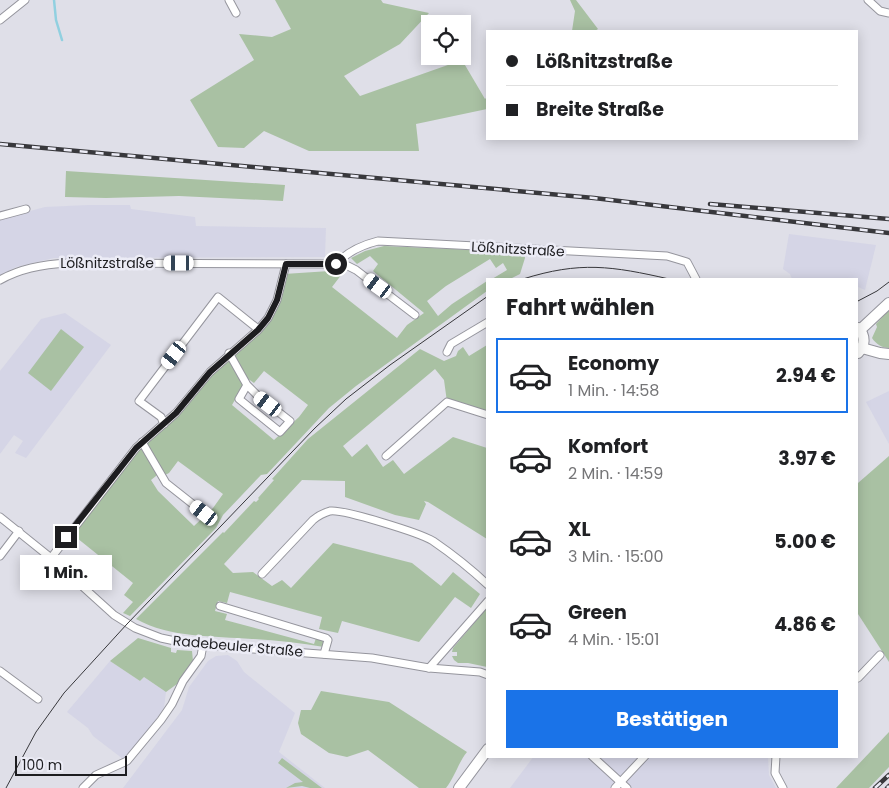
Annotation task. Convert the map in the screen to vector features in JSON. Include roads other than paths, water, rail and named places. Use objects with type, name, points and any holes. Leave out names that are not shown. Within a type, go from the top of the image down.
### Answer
[{"type":"main road","points":[[889,304],[859,329],[864,338],[860,351],[889,354]]},
{"type":"main road","points":[[459,788],[486,753]]},
{"type":"street","points":[[0,20],[25,0]]},
{"type":"street","points":[[229,0],[236,13]]},
{"type":"street","points":[[868,0],[880,11],[889,13]]},
{"type":"street","points":[[0,216],[26,209]]},
{"type":"street","name":"Lößnitzstraße","points":[[336,264],[342,257],[361,246],[378,241],[667,256],[687,262],[695,278]]},
{"type":"street","name":"Lößnitzstraße","points":[[0,280],[24,270],[50,264],[336,264],[348,266],[356,270],[415,315]]},
{"type":"street","points":[[51,558],[136,448],[176,413],[210,372],[268,318],[277,300],[286,264]]},
{"type":"street","points":[[164,424],[161,417],[139,401],[218,297],[258,329]]},
{"type":"street","points":[[448,352],[451,344],[486,323]]},
{"type":"street","points":[[230,353],[247,385],[290,421],[280,432],[239,398],[247,385]]},
{"type":"street","points":[[386,456],[447,402],[486,414]]},
{"type":"street","points":[[142,442],[166,483],[204,513]]},
{"type":"street","points":[[262,574],[312,520],[321,514],[331,511],[349,514],[419,534],[433,541],[486,583]]},
{"type":"street","name":"Radebeuler Straße","points":[[0,517],[51,558],[114,616],[135,628],[162,638],[203,645],[372,658],[429,668],[486,674]]},
{"type":"street","points":[[0,556],[19,531]]},
{"type":"street","points":[[429,668],[486,603]]},
{"type":"street","points":[[220,606],[326,638],[328,640],[324,654]]},
{"type":"street","points":[[83,788],[96,775],[127,761],[172,704],[183,682],[201,656],[203,645]]},
{"type":"street","points":[[858,678],[880,655]]},
{"type":"street","points":[[0,672],[38,699]]},
{"type":"street","points":[[594,758],[627,788]]},
{"type":"street","points":[[615,788],[643,758]]},
{"type":"street","points":[[776,758],[775,774],[783,788]]},
{"type":"waterway","points":[[54,0],[56,20],[62,40]]},
{"type":"tram line","points":[[526,278],[543,273],[596,267],[664,278]]},
{"type":"tram line","points":[[858,301],[889,282]]},
{"type":"tram line","points":[[6,788],[36,732],[64,693],[127,624],[315,428],[346,399],[390,365],[486,297]]},
{"type":"railway","points":[[0,144],[594,198],[889,233]]},
{"type":"railway","points":[[710,204],[889,219]]},
{"type":"railway","points":[[875,788],[889,775]]}]
